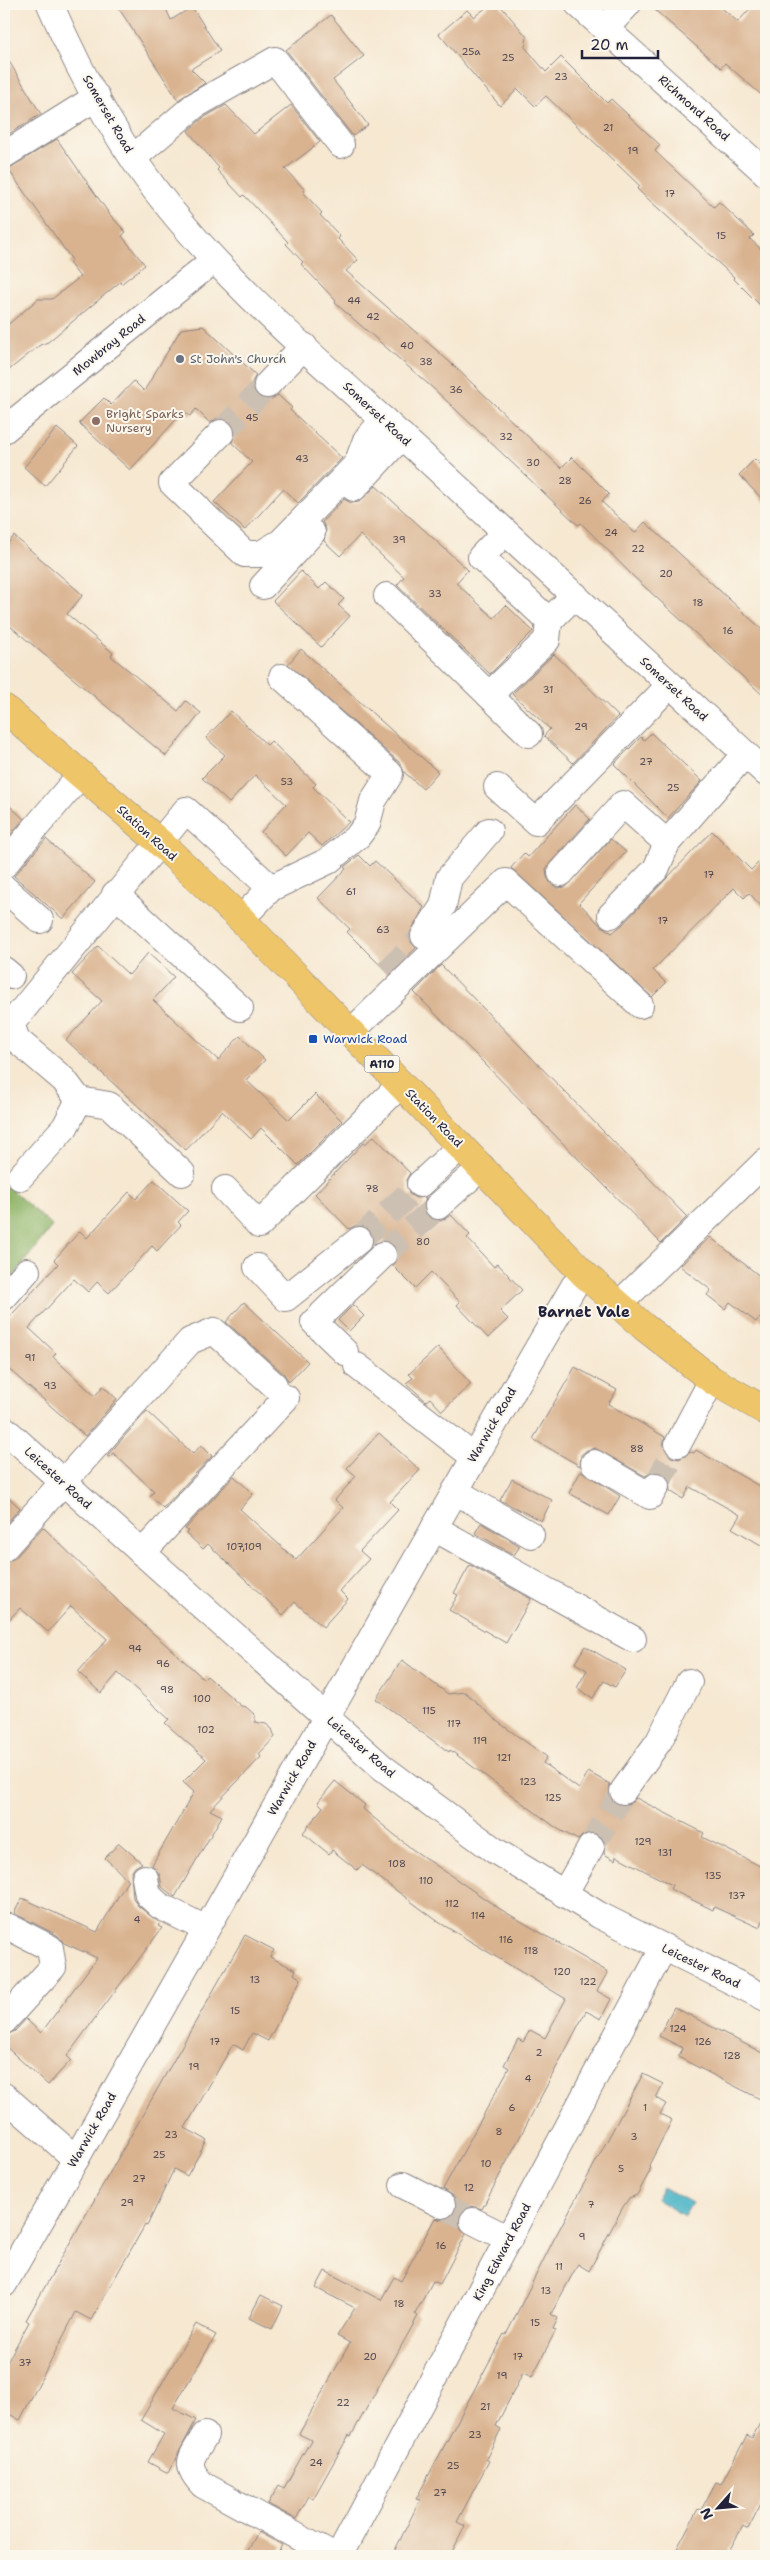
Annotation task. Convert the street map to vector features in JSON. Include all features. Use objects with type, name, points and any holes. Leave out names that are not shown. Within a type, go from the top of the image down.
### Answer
[{"type":"main road","name":"Station Road","points":[[4,708],[158,841],[241,919],[584,1274],[644,1328],[712,1380],[766,1411]]},
{"type":"street","name":"Somerset Road","points":[[50,4],[96,97],[133,158],[170,209],[214,260],[304,346],[575,595],[766,774]]},
{"type":"street","name":"Richmond Road","points":[[578,4],[766,172]]},
{"type":"street","points":[[605,28],[628,4]]},
{"type":"street","points":[[133,158],[194,106],[275,60],[341,145]]},
{"type":"street","points":[[4,155],[96,97]]},
{"type":"street","name":"Mowbray Road","points":[[4,430],[214,260]]},
{"type":"street","points":[[267,385],[304,346]]},
{"type":"street","points":[[221,432],[172,483],[245,554],[261,554],[281,542],[357,464],[366,440],[393,428]]},
{"type":"street","points":[[263,586],[393,428]]},
{"type":"street","points":[[505,532],[481,557],[549,621]]},
{"type":"street","points":[[489,695],[547,640],[549,621],[575,595]]},
{"type":"street","points":[[387,596],[529,734]]},
{"type":"street","points":[[241,919],[271,888],[328,861],[358,836],[367,824],[373,802],[390,774],[282,677]]},
{"type":"street","points":[[497,787],[536,822],[670,685]]},
{"type":"street","points":[[611,915],[656,869],[667,843],[745,754]]},
{"type":"street","points":[[4,839],[75,769]]},
{"type":"street","points":[[4,865],[75,769]]},
{"type":"street","points":[[561,873],[622,804],[667,843]]},
{"type":"street","points":[[182,1173],[109,1105],[79,1100],[64,1080],[17,1040],[10,1024],[158,841],[186,810],[271,888]]},
{"type":"street","points":[[424,936],[442,906],[448,878],[489,831]]},
{"type":"street","points":[[345,1026],[506,882],[640,1005]]},
{"type":"street","points":[[4,888],[40,920]]},
{"type":"street","points":[[115,894],[240,1008]]},
{"type":"street","points":[[345,1026],[387,973]]},
{"type":"street","points":[[225,1189],[259,1225],[401,1084]]},
{"type":"street","points":[[20,1177],[65,1127],[79,1100]]},
{"type":"street","points":[[420,1184],[461,1146]]},
{"type":"street","points":[[618,1305],[766,1161]]},
{"type":"street","points":[[438,1206],[482,1167]]},
{"type":"street","points":[[257,1267],[286,1298],[360,1240]]},
{"type":"street","points":[[384,1255],[314,1322],[351,1359],[474,1457]]},
{"type":"street","points":[[4,1297],[27,1271]]},
{"type":"street","name":"Warwick Road","points":[[4,2284],[474,1457],[574,1286],[584,1274]]},
{"type":"street","points":[[4,1548],[190,1341],[214,1332],[280,1392],[142,1553]]},
{"type":"street","points":[[678,1444],[712,1380]]},
{"type":"street","name":"Leicester Road","points":[[4,1430],[390,1773],[494,1850],[599,1915],[766,1998]]},
{"type":"street","points":[[594,1464],[650,1496],[656,1486]]},
{"type":"street","points":[[455,1491],[532,1535]]},
{"type":"street","points":[[434,1528],[634,1639]]},
{"type":"street","points":[[623,1791],[659,1741],[689,1682]]},
{"type":"street","points":[[564,1894],[591,1847]]},
{"type":"street","points":[[145,1878],[148,1895],[160,1906],[206,1929]]},
{"type":"street","points":[[4,2021],[53,1967],[50,1948],[9,1927]]},
{"type":"street","name":"King Edward Road","points":[[339,2556],[664,1947]]},
{"type":"street","points":[[4,2096],[76,2159]]},
{"type":"street","points":[[403,2185],[442,2204]]},
{"type":"street","points":[[474,2221],[509,2239]]},
{"type":"street","points":[[205,2435],[190,2461],[192,2474],[203,2486],[333,2556]]},
{"type":"green space","points":[[4,1183],[52,1226],[4,1288]]},
{"type":"water","points":[[663,2187],[692,2203],[684,2216],[656,2199]]},
{"type":"building","points":[[116,4],[164,4],[171,20],[192,7],[220,51],[191,69],[205,83],[178,100]]},
{"type":"building","points":[[491,4],[499,4],[527,37],[525,47],[546,72],[561,57],[607,103],[611,99],[660,145],[655,151],[714,207],[719,202],[754,235],[750,239],[766,254],[766,311],[734,277],[637,189],[640,186],[546,96],[535,106],[518,89],[500,106],[439,34],[467,10],[474,17]]},
{"type":"building","points":[[648,4],[717,4],[738,22],[754,4],[766,4],[766,99],[725,63],[721,68]]},
{"type":"building","points":[[331,15],[364,56],[333,80],[368,125],[353,136],[286,50]]},
{"type":"building","points":[[4,53],[41,114],[4,137]]},
{"type":"building","points":[[226,105],[254,134],[291,105],[320,142],[285,169],[305,190],[303,192],[322,213],[320,215],[340,236],[338,239],[358,260],[346,271],[452,364],[561,468],[572,457],[609,494],[602,502],[635,533],[645,522],[766,633],[766,698],[634,577],[581,523],[578,525],[435,390],[335,303],[336,301],[301,264],[303,262],[286,244],[288,242],[244,195],[242,197],[217,170],[219,168],[188,131],[203,118]]},
{"type":"building","points":[[57,139],[110,215],[126,232],[122,236],[145,265],[121,284],[120,282],[48,342],[40,345],[4,374],[4,328],[38,299],[52,299],[80,277],[69,263],[72,260],[8,169]]},
{"type":"building","points":[[203,326],[256,375],[252,382],[256,396],[264,400],[272,399],[278,395],[292,408],[290,410],[342,458],[298,503],[283,489],[245,530],[214,502],[252,462],[232,443],[236,429],[231,422],[217,418],[210,423],[196,409],[190,416],[184,411],[130,470],[79,423],[104,398],[111,405],[134,381],[144,391],[181,329]]},
{"type":"building","points":[[57,428],[78,446],[45,486],[24,467]]},
{"type":"building","points":[[755,459],[766,470],[766,503],[739,475]]},
{"type":"building","points":[[376,486],[468,570],[456,583],[494,618],[506,605],[533,631],[490,674],[397,585],[404,577],[360,535],[340,556],[324,541],[326,529],[322,522],[344,499],[351,503],[359,502]]},
{"type":"building","points":[[14,536],[83,595],[67,614],[113,653],[111,656],[178,711],[186,701],[201,713],[166,756],[4,621],[4,548]]},
{"type":"building","points":[[301,571],[319,589],[326,582],[344,599],[338,605],[350,616],[321,647],[273,601]]},
{"type":"building","points":[[301,649],[438,772],[423,789],[404,772],[400,763],[288,664]]},
{"type":"building","points":[[554,654],[618,716],[573,763],[544,736],[550,729],[512,694]]},
{"type":"building","points":[[231,711],[267,745],[271,741],[316,784],[313,787],[349,822],[322,846],[308,833],[286,856],[261,832],[286,804],[255,775],[229,803],[202,778],[225,755],[206,738]]},
{"type":"building","points":[[651,733],[702,781],[668,818],[614,764],[641,737],[644,740]]},
{"type":"building","points":[[4,801],[24,819],[4,842]]},
{"type":"building","points":[[575,805],[590,819],[550,863],[546,869],[547,877],[551,884],[558,888],[566,887],[611,839],[626,852],[579,903],[601,926],[612,933],[622,925],[712,831],[751,870],[766,855],[766,911],[749,893],[744,898],[734,888],[653,970],[666,983],[652,997],[511,868],[524,853],[528,857]]},
{"type":"building","points":[[46,839],[95,882],[63,919],[14,876]]},
{"type":"building","points":[[359,855],[370,866],[375,861],[424,907],[409,935],[411,942],[416,948],[389,974],[347,932],[350,929],[318,898],[346,869],[344,867]]},
{"type":"building","points":[[98,946],[129,975],[148,953],[174,977],[153,1000],[218,1060],[240,1036],[265,1060],[246,1080],[289,1120],[315,1094],[342,1121],[298,1165],[261,1128],[251,1139],[222,1111],[186,1150],[66,1040],[102,1001],[72,974]]},
{"type":"building","points":[[441,965],[687,1217],[661,1243],[414,992]]},
{"type":"building","points":[[374,1136],[410,1173],[406,1180],[409,1194],[416,1198],[426,1197],[423,1209],[427,1216],[441,1221],[451,1215],[470,1235],[467,1238],[494,1267],[497,1263],[522,1290],[500,1311],[508,1319],[488,1338],[457,1305],[460,1302],[431,1272],[415,1288],[393,1266],[397,1260],[398,1252],[393,1244],[387,1240],[373,1244],[371,1231],[364,1226],[356,1225],[349,1229],[315,1194],[364,1142],[365,1144]]},
{"type":"building","points":[[154,1180],[188,1211],[178,1222],[181,1225],[157,1251],[152,1246],[109,1293],[97,1282],[88,1292],[74,1279],[29,1328],[56,1353],[53,1357],[95,1396],[103,1386],[117,1399],[85,1436],[4,1365],[4,1323],[58,1264],[54,1260],[80,1231],[87,1238],[129,1192],[136,1199]]},
{"type":"building","points":[[710,1237],[766,1281],[766,1324],[759,1318],[756,1322],[730,1302],[725,1309],[707,1295],[711,1290],[680,1266]]},
{"type":"building","points":[[244,1302],[308,1362],[289,1382],[284,1374],[226,1322]]},
{"type":"building","points":[[353,1305],[364,1316],[349,1331],[338,1320]]},
{"type":"building","points":[[438,1347],[471,1384],[442,1411],[430,1398],[426,1401],[406,1383],[413,1378],[409,1374]]},
{"type":"building","points":[[575,1367],[617,1390],[608,1404],[665,1437],[663,1445],[671,1457],[679,1459],[691,1452],[694,1453],[696,1450],[766,1490],[766,1548],[732,1528],[740,1515],[690,1487],[683,1499],[670,1491],[669,1479],[663,1473],[656,1471],[645,1476],[595,1448],[587,1450],[581,1455],[580,1466],[533,1439]]},
{"type":"building","points":[[147,1411],[193,1454],[201,1445],[212,1456],[163,1508],[150,1496],[154,1491],[113,1453],[109,1457],[107,1456]]},
{"type":"building","points":[[379,1433],[420,1470],[390,1502],[398,1510],[360,1551],[369,1559],[340,1591],[348,1599],[323,1627],[295,1602],[283,1615],[208,1544],[203,1549],[186,1533],[188,1531],[185,1529],[234,1476],[253,1494],[240,1509],[296,1560],[343,1508],[335,1500],[356,1476],[347,1468]]},
{"type":"building","points":[[581,1471],[620,1496],[609,1515],[569,1493]]},
{"type":"building","points":[[512,1479],[552,1500],[541,1521],[500,1500]]},
{"type":"building","points":[[4,1493],[20,1508],[4,1526]]},
{"type":"building","points":[[481,1523],[520,1546],[514,1555],[475,1533]]},
{"type":"building","points":[[43,1527],[125,1608],[204,1679],[207,1676],[241,1706],[246,1707],[255,1715],[255,1722],[266,1724],[272,1729],[275,1737],[259,1754],[261,1757],[210,1810],[222,1816],[175,1897],[162,1887],[160,1875],[152,1865],[194,1792],[183,1782],[206,1759],[165,1723],[169,1719],[118,1673],[101,1693],[78,1672],[107,1639],[71,1606],[48,1632],[20,1608],[4,1625],[4,1563],[15,1558]]},
{"type":"building","points":[[470,1565],[531,1599],[506,1643],[449,1610],[458,1595],[454,1593]]},
{"type":"building","points":[[585,1646],[626,1670],[615,1687],[604,1681],[593,1698],[577,1688],[587,1670],[575,1663]]},
{"type":"building","points":[[402,1660],[448,1694],[465,1692],[498,1722],[547,1757],[543,1763],[579,1789],[588,1772],[610,1784],[609,1797],[615,1803],[629,1805],[636,1798],[704,1833],[702,1837],[766,1869],[766,1914],[760,1928],[714,1907],[713,1910],[670,1889],[672,1885],[616,1856],[615,1860],[604,1854],[604,1840],[598,1834],[584,1834],[578,1840],[558,1829],[450,1750],[449,1752],[376,1699]]},
{"type":"building","points":[[335,1781],[365,1805],[363,1809],[412,1849],[500,1909],[608,1972],[597,1991],[611,1999],[601,2019],[586,2011],[482,2209],[472,2206],[460,2214],[458,2222],[461,2230],[466,2234],[440,2284],[433,2281],[415,2314],[418,2316],[351,2436],[349,2435],[313,2499],[309,2496],[296,2519],[268,2504],[279,2485],[284,2488],[311,2440],[299,2434],[350,2343],[337,2336],[355,2308],[316,2288],[325,2271],[381,2300],[394,2277],[401,2281],[435,2218],[442,2220],[450,2218],[456,2211],[455,2197],[443,2189],[509,2068],[504,2065],[518,2039],[523,2042],[530,2030],[545,2038],[566,1999],[440,1923],[362,1865],[357,1870],[332,1850],[329,1854],[303,1833],[323,1807],[318,1802]]},
{"type":"building","points":[[119,1843],[142,1863],[135,1867],[131,1873],[133,1898],[138,1906],[160,1923],[158,1926],[162,1928],[67,2056],[71,2060],[48,2085],[4,2045],[4,2036],[15,2031],[26,2019],[41,2033],[97,1958],[64,1943],[57,1935],[14,1913],[22,1898],[97,1932],[128,1880],[105,1858]]},
{"type":"building","points":[[245,1935],[274,1950],[270,1957],[296,1970],[294,1974],[301,1979],[268,2041],[252,2033],[243,2050],[233,2044],[185,2128],[207,2140],[187,2176],[174,2169],[147,2226],[145,2225],[91,2320],[76,2312],[20,2420],[4,2411],[4,2368],[29,2322],[26,2320]]},
{"type":"building","points":[[674,2007],[766,2055],[766,2102],[678,2057],[683,2048],[659,2036]]},
{"type":"building","points":[[643,2074],[663,2084],[656,2098],[666,2104],[660,2114],[672,2120],[649,2165],[650,2171],[637,2195],[629,2198],[623,2207],[589,2271],[578,2264],[551,2314],[558,2318],[553,2329],[556,2330],[532,2377],[523,2373],[496,2426],[501,2429],[486,2459],[489,2461],[457,2522],[465,2526],[450,2556],[392,2556],[420,2500],[416,2499],[504,2334],[506,2335],[553,2241]]},
{"type":"building","points":[[261,2295],[283,2306],[272,2329],[249,2318]]},
{"type":"building","points":[[196,2324],[216,2335],[173,2408],[196,2420],[168,2473],[148,2462],[164,2434],[141,2420]]},
{"type":"building","points":[[766,2412],[766,2494],[748,2529],[743,2526],[726,2556],[673,2556],[698,2509],[701,2510],[716,2482],[721,2484],[747,2435],[752,2438]]},
{"type":"building","points":[[258,2532],[282,2545],[276,2556],[245,2556]]},
{"type":"tunnel","points":[[221,433],[267,385]]},
{"type":"tunnel","points":[[387,973],[424,936]]},
{"type":"tunnel","points":[[359,1240],[420,1184]]},
{"type":"tunnel","points":[[383,1255],[438,1206]]},
{"type":"tunnel","points":[[656,1486],[678,1444]]},
{"type":"tunnel","points":[[591,1847],[623,1791]]},
{"type":"tunnel","points":[[442,2205],[473,2221]]},
{"type":"place","name":"St John's Church","points":[[180,359]]},
{"type":"place","name":"Bright Sparks Nursery","points":[[96,421]]},
{"type":"place","name":"Warwick Road","points":[[313,1039]]},
{"type":"district","name":"Barnet Vale","points":[[584,1312]]}]
